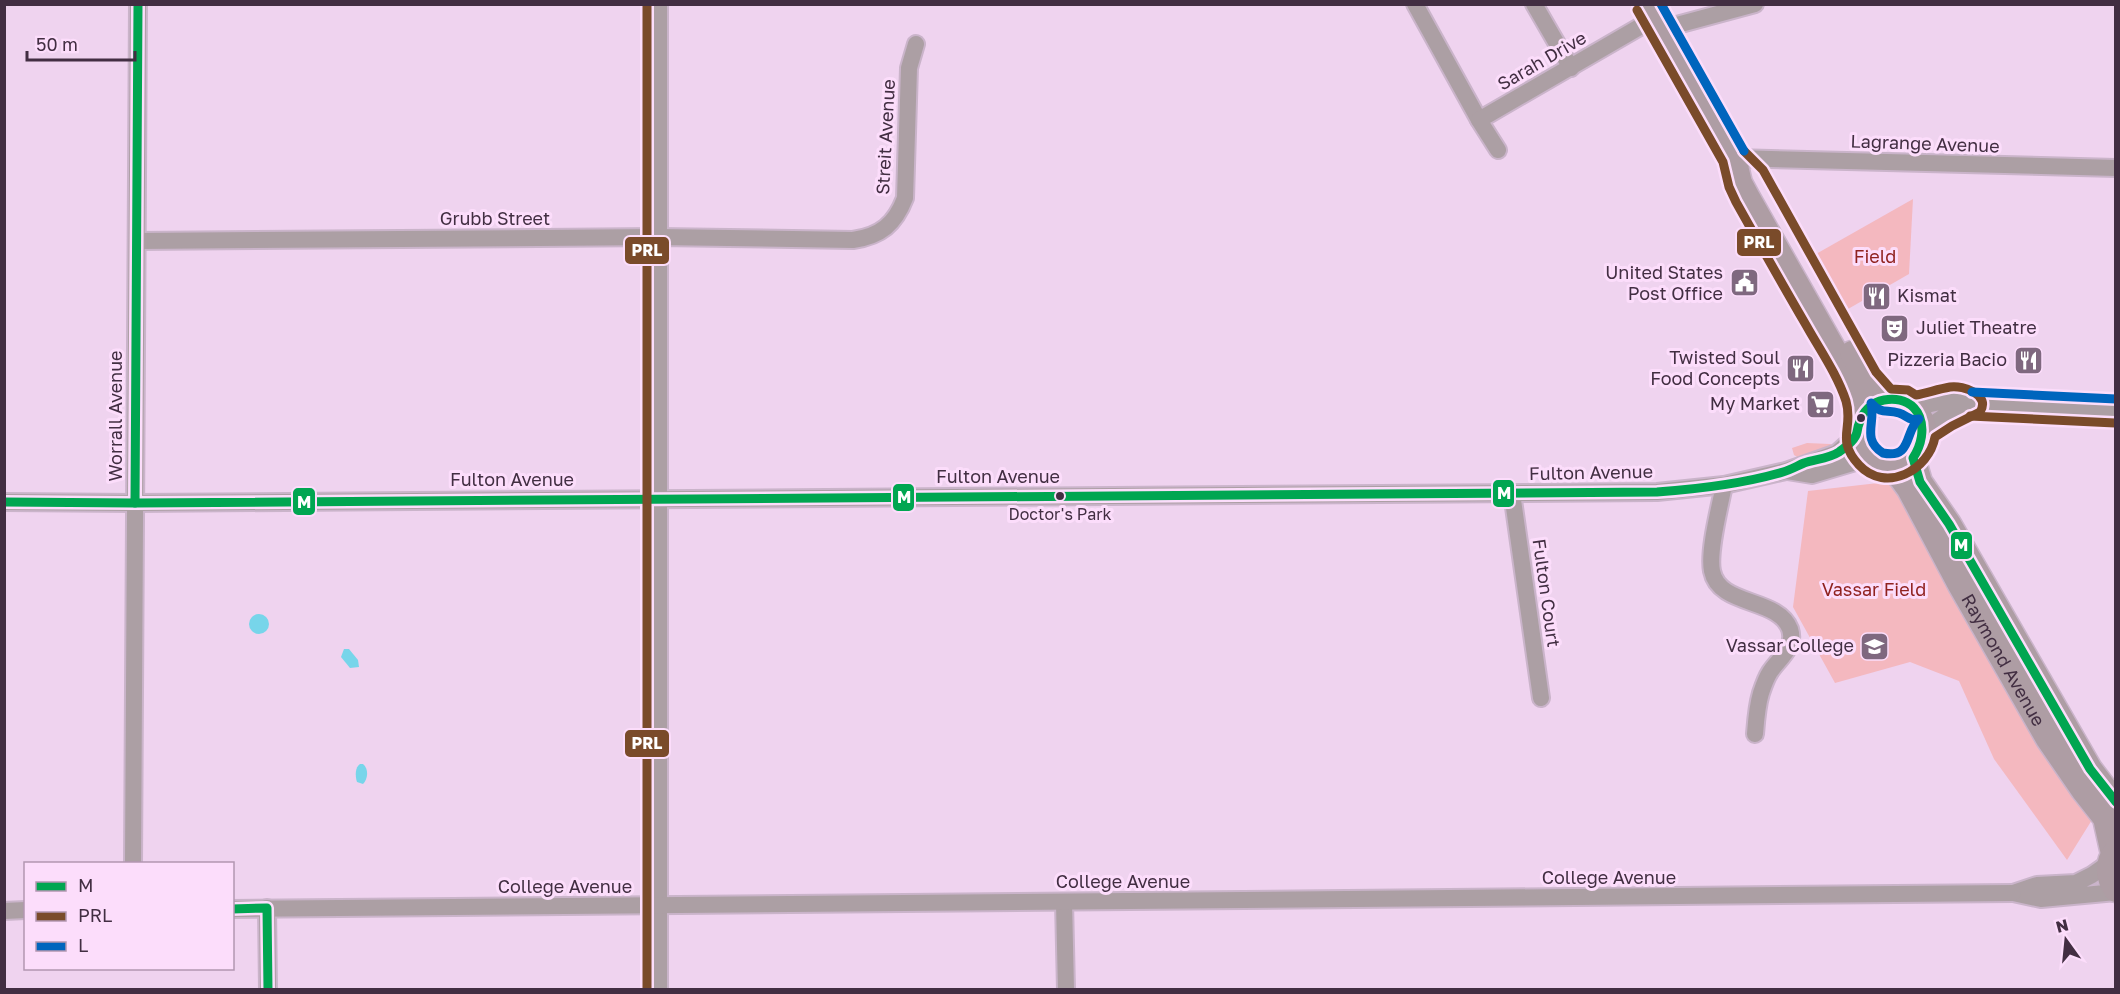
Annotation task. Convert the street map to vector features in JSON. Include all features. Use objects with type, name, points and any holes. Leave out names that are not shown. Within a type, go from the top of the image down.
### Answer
[{"type":"main road","points":[[1655,17],[1734,158],[1740,183],[1747,196],[1850,378],[1861,448],[1879,462],[1902,464],[1913,458],[1922,445],[1924,430],[1921,418],[1905,402],[1886,400],[1868,408],[1859,425]]},
{"type":"main road","points":[[1734,158],[1753,176],[1866,379],[1886,400]]},
{"type":"main road","name":"Raymond Avenue","points":[[1913,458],[1920,482],[1949,524],[2090,769],[2115,803]]},
{"type":"main road","name":"Raymond Avenue","points":[[1879,462],[1909,489],[1960,585],[2048,739],[2106,818],[2112,856],[2108,873],[2115,891]]},
{"type":"street","name":"Worrall Avenue","points":[[133,862],[138,4]]},
{"type":"street","points":[[659,4],[659,990]]},
{"type":"street","points":[[1415,4],[1498,150]]},
{"type":"street","points":[[1534,4],[1571,68]]},
{"type":"street","name":"Sarah Drive","points":[[1479,120],[1655,17],[1755,4]]},
{"type":"street","name":"Streit Avenue","points":[[853,240],[870,237],[884,229],[898,215],[904,198],[909,68],[916,44]]},
{"type":"street","name":"Lagrange Avenue","points":[[1734,158],[2115,168]]},
{"type":"street","name":"Grubb Street","points":[[137,241],[659,237],[853,240]]},
{"type":"street","points":[[1913,408],[1953,399],[1971,404],[2115,411]]},
{"type":"street","points":[[1924,430],[1946,415],[1971,404]]},
{"type":"street","name":"Fulton Avenue","points":[[4,502],[1657,492],[1724,485],[1786,471],[1837,453],[1859,425]]},
{"type":"street","name":"Fulton Avenue","points":[[1786,471],[1812,475],[1879,462]]},
{"type":"street","points":[[1724,485],[1712,556],[1712,571],[1715,579],[1726,592],[1779,616],[1790,629],[1789,648],[1770,672],[1761,693],[1755,734]]},
{"type":"street","name":"Fulton Court","points":[[1512,493],[1541,699]]},
{"type":"street","name":"College Avenue","points":[[2013,894],[2037,885],[2076,883],[2092,875],[2112,856]]},
{"type":"street","name":"College Avenue","points":[[234,909],[2013,894],[2041,899],[2115,891]]},
{"type":"street","points":[[1064,902],[1066,990]]},
{"type":"street","points":[[267,908],[268,990]]},
{"type":"street","points":[[4,910],[24,910]]},
{"type":"green space","name":"Field","points":[[1913,199],[1909,274],[1848,309],[1816,254]]},
{"type":"green space","points":[[1846,405],[1859,422],[1856,430],[1841,445],[1840,428]]},
{"type":"green space","points":[[1807,443],[1835,446],[1799,458],[1794,455],[1792,448]]},
{"type":"green space","name":"Vassar Field","points":[[1887,482],[1916,507],[2095,815],[2067,860],[1994,759],[1959,681],[1910,662],[1835,683],[1793,607],[1808,491]]},
{"type":"water","points":[[259,614],[266,617],[269,624],[266,631],[259,634],[252,631],[249,624],[252,617]]},
{"type":"water","points":[[344,649],[349,649],[358,660],[359,667],[350,668],[341,657]]},
{"type":"water","points":[[360,764],[365,766],[367,771],[363,784],[357,782],[356,777],[356,769]]},
{"type":"transit line","name":"M","points":[[135,503],[138,4]]},
{"type":"transit line","name":"PRL","points":[[647,4],[647,990]]},
{"type":"transit line","name":"L","points":[[1661,4],[1744,151]]},
{"type":"transit line","name":"PRL","points":[[1637,10],[1723,162],[1729,187],[1736,202],[1838,381],[1848,410],[1846,440],[1852,456],[1859,465],[1881,478],[1893,478],[1905,474],[1924,459],[1935,437],[1980,412],[1982,401],[1974,392],[1956,387],[1916,395],[1908,390],[1891,389],[1876,372],[1763,170],[1744,151]]},
{"type":"transit line","name":"L","points":[[1972,392],[2116,399]]},
{"type":"transit line","name":"M","points":[[4,502],[1657,492],[1705,488],[1752,480],[1830,456],[1839,452],[1854,439],[1862,415],[1868,408],[1880,401],[1897,400],[1907,403],[1920,417],[1921,437],[1913,458],[1920,482],[1949,524],[2090,769],[2116,802]]},
{"type":"transit line","name":"L","points":[[1871,403],[1881,410],[1919,419],[1914,424],[1904,448],[1899,452],[1883,453],[1876,448],[1871,436],[1871,403]]},
{"type":"transit line","name":"PRL","points":[[1970,416],[2115,423]]},
{"type":"transit line","name":"M","points":[[234,909],[267,908],[268,990]]},
{"type":"place","name":"United States Post Office","points":[[1744,283]]},
{"type":"place","name":"Kismat","points":[[1876,296]]},
{"type":"place","name":"Juliet Theatre","points":[[1895,328]]},
{"type":"place","name":"Pizzeria Bacio","points":[[2028,360]]},
{"type":"place","name":"Twisted Soul Food Concepts","points":[[1801,368]]},
{"type":"place","name":"My Market","points":[[1821,404]]},
{"type":"place","name":"Doctor's Park","points":[[1060,496]]},
{"type":"place","name":"Vassar College","points":[[1875,646]]}]
